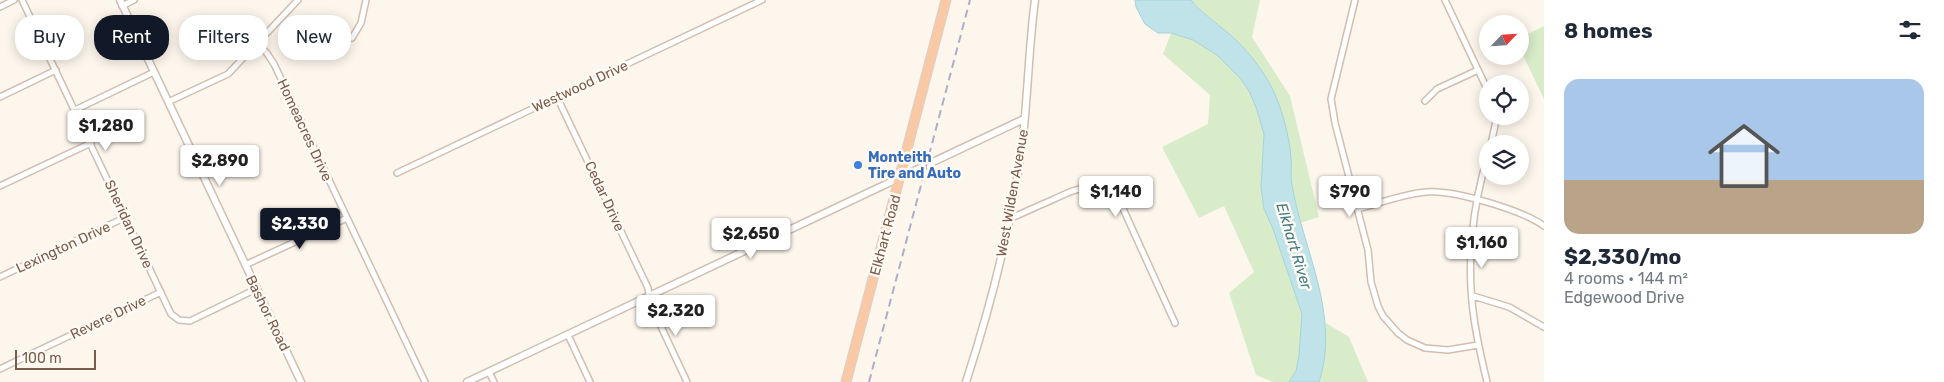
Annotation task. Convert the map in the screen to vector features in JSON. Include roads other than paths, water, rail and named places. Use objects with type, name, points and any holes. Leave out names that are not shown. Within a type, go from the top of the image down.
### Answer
[{"type":"highway","name":"Elkhart Road","points":[[846,382],[946,0]]},
{"type":"street","points":[[0,7],[14,0]]},
{"type":"street","name":"Sheridan Drive","points":[[22,0],[172,314],[179,320],[190,321],[256,289]]},
{"type":"street","points":[[121,3],[134,0]]},
{"type":"street","points":[[268,32],[298,0]]},
{"type":"street","points":[[352,38],[361,23],[366,0]]},
{"type":"street","name":"Westwood Drive","points":[[397,173],[762,0]]},
{"type":"street","name":"West Wilden Avenue","points":[[966,382],[990,304],[1009,219],[1024,119],[1035,0]]},
{"type":"street","points":[[1355,0],[1331,99],[1335,124],[1368,250],[1374,294],[1378,306],[1390,325],[1407,340],[1424,348],[1448,350],[1478,345]]},
{"type":"street","points":[[1445,0],[1480,75]]},
{"type":"street","name":"Bashor Road","points":[[121,3],[301,382]]},
{"type":"street","name":"Homeacres Drive","points":[[268,55],[274,64],[425,382]]},
{"type":"street","points":[[168,102],[228,74],[242,60]]},
{"type":"street","points":[[0,96],[56,70]]},
{"type":"street","points":[[1425,101],[1437,89],[1478,70]]},
{"type":"street","points":[[75,110],[154,72]]},
{"type":"street","name":"Cedar Drive","points":[[558,97],[648,288],[650,303],[686,382]]},
{"type":"street","points":[[467,382],[1024,119]]},
{"type":"street","points":[[0,186],[91,143]]},
{"type":"street","points":[[1481,185],[1477,200],[1472,252],[1473,296],[1478,345],[1487,382]]},
{"type":"street","points":[[1009,219],[1081,188],[1094,187],[1108,192],[1120,202],[1176,323]]},
{"type":"street","points":[[1358,209],[1425,192],[1448,193],[1516,211],[1544,226]]},
{"type":"street","name":"Lexington Drive","points":[[0,277],[126,217]]},
{"type":"street","points":[[245,265],[347,218]]},
{"type":"street","name":"Revere Drive","points":[[0,369],[161,292]]},
{"type":"street","points":[[1473,296],[1508,307],[1544,327]]},
{"type":"street","points":[[568,335],[590,382]]},
{"type":"street","points":[[489,372],[494,382]]},
{"type":"water","name":"Elkhart River","points":[[1135,0],[1191,0],[1240,44],[1257,64],[1271,86],[1287,131],[1292,185],[1323,307],[1326,332],[1325,357],[1319,382],[1289,382],[1296,371],[1302,314],[1273,229],[1264,209],[1261,187],[1264,134],[1250,93],[1241,79],[1217,55],[1193,40],[1171,33],[1158,33],[1145,24],[1136,7]]},
{"type":"railway","points":[[869,382],[970,0]]},
{"type":"place","name":"Monteith Tire and Auto","points":[[858,165]]}]
